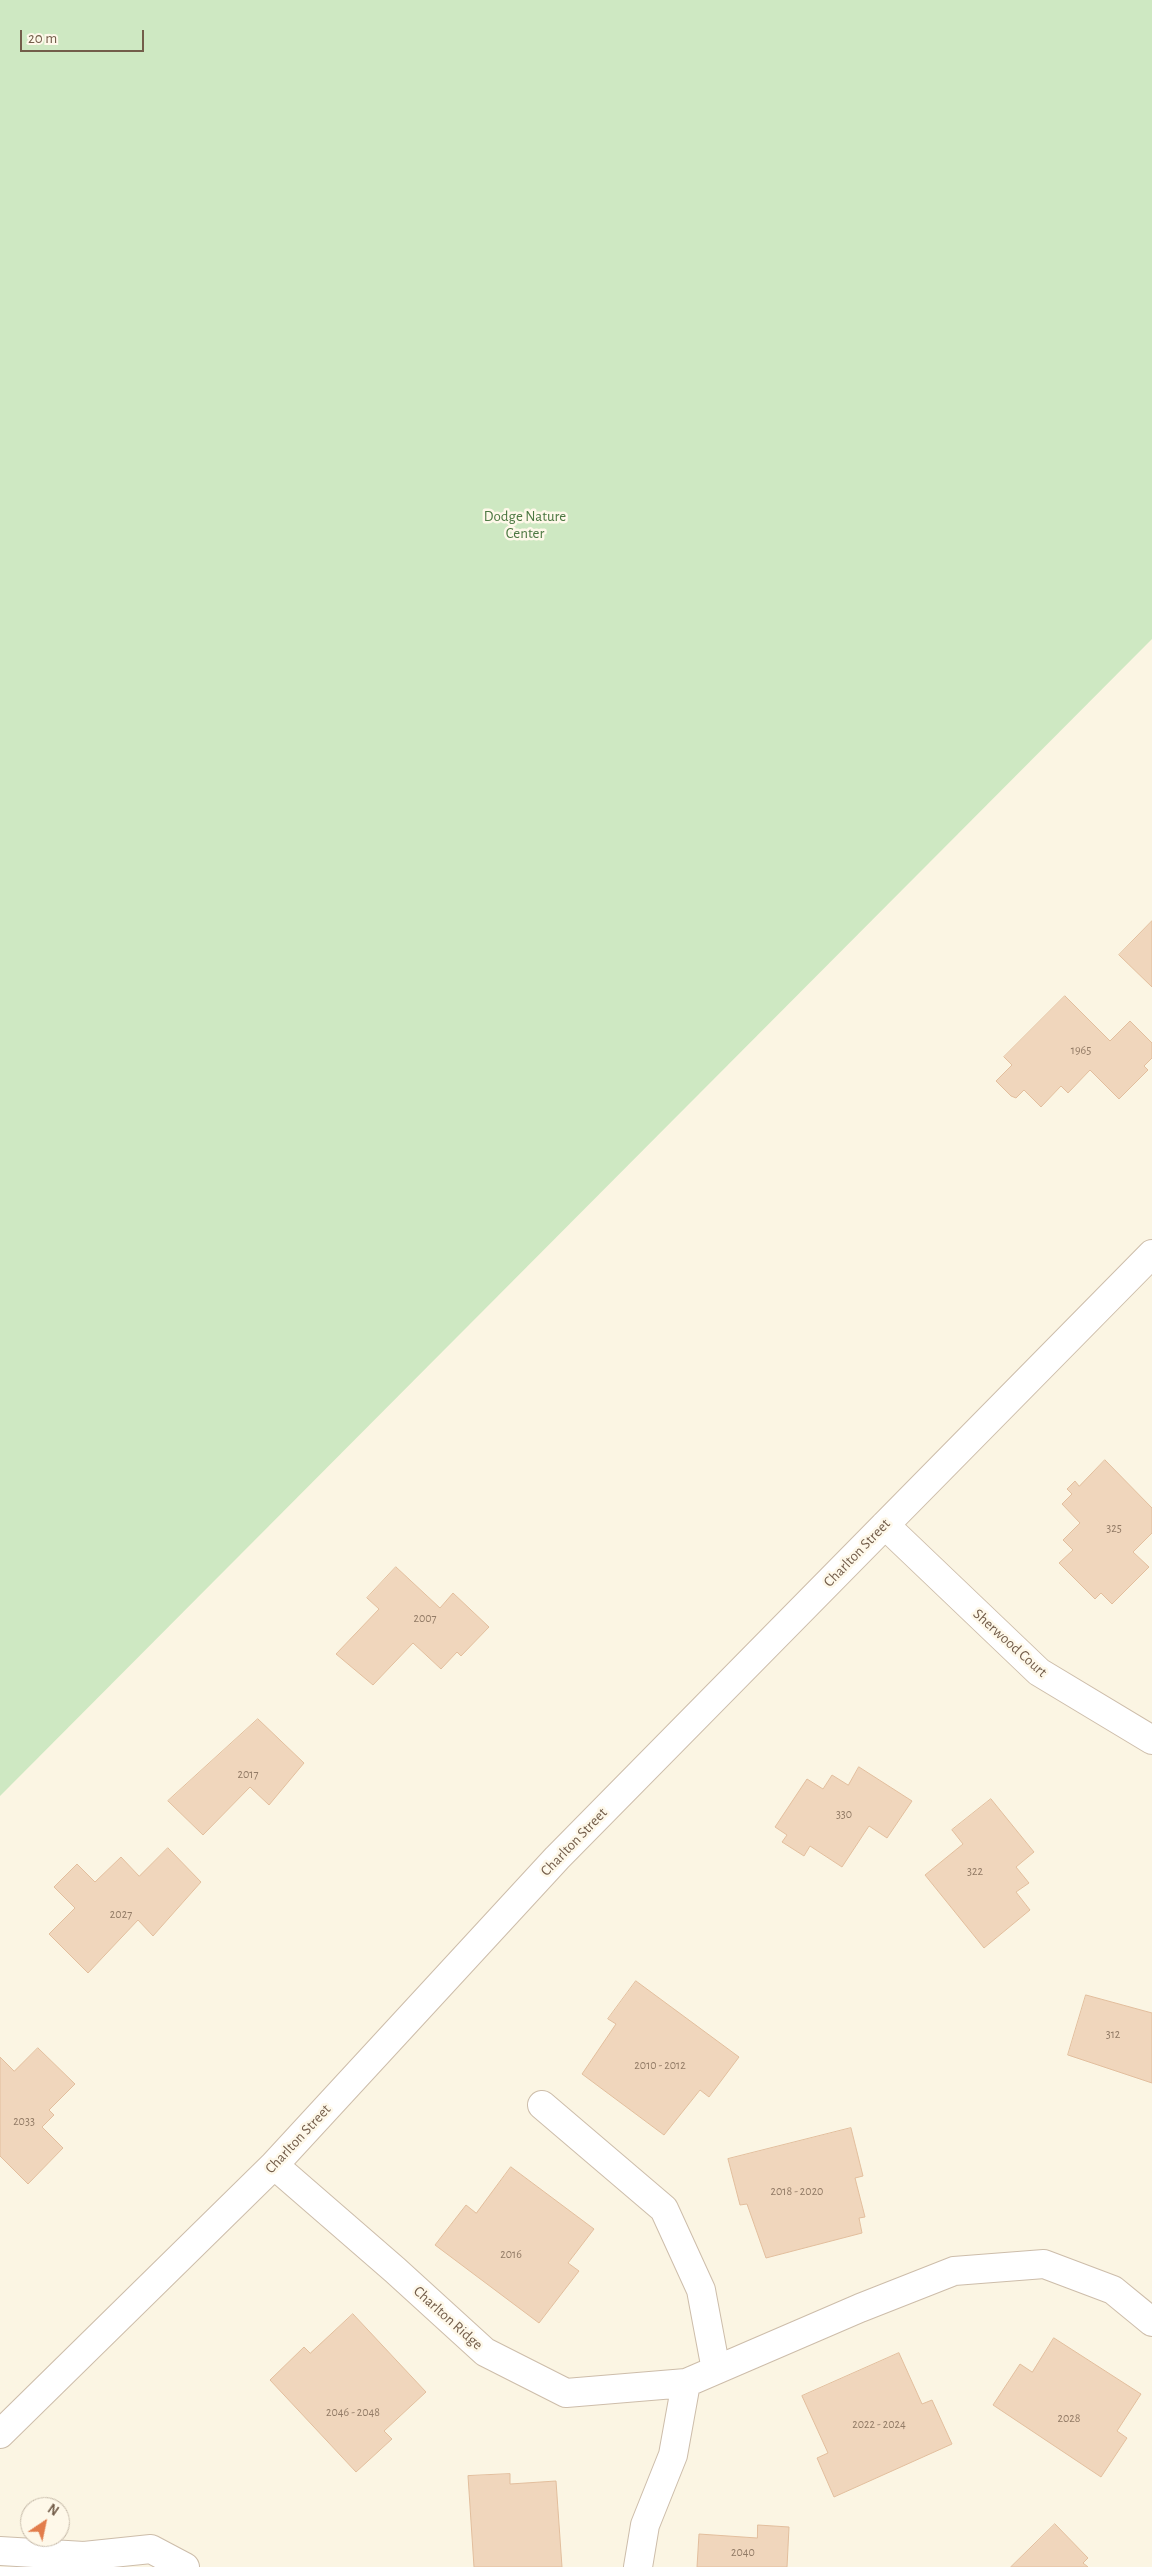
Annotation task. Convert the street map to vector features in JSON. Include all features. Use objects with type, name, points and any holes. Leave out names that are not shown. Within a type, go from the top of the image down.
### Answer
[{"type":"street","name":"Charlton Street","points":[[0,2434],[274,2165],[557,1858],[1152,1254]]},
{"type":"street","name":"Sherwood Court","points":[[885,1525],[1039,1672],[1152,1740]]},
{"type":"street","points":[[542,2105],[664,2209],[702,2290],[716,2370]]},
{"type":"street","name":"Charlton Ridge","points":[[274,2165],[395,2270],[485,2352],[566,2393],[686,2382],[860,2308],[954,2271],[1044,2264],[1113,2290],[1152,2322]]},
{"type":"street","points":[[638,2567],[645,2524],[672,2455],[686,2382]]},
{"type":"street","points":[[0,2551],[84,2556],[151,2549],[185,2567]]},
{"type":"green space","name":"Dodge Nature Center","points":[[0,0],[1152,0],[1152,639],[0,1796]]},
{"type":"building","points":[[1152,921],[1152,987],[1119,955]]},
{"type":"building","points":[[1065,996],[1110,1041],[1130,1021],[1152,1043],[1152,1058],[1144,1066],[1148,1070],[1119,1099],[1090,1070],[1068,1093],[1061,1086],[1041,1107],[1024,1090],[1016,1098],[1011,1096],[996,1081],[1012,1065],[1004,1057]]},
{"type":"building","points":[[1105,1460],[1152,1508],[1152,1533],[1133,1552],[1149,1567],[1112,1604],[1101,1593],[1095,1599],[1059,1563],[1073,1550],[1063,1540],[1080,1523],[1062,1504],[1072,1494],[1067,1489],[1075,1481],[1079,1486]]},
{"type":"building","points":[[396,1567],[440,1608],[453,1593],[489,1627],[461,1656],[457,1652],[441,1669],[413,1643],[373,1685],[336,1654],[379,1609],[367,1598]]},
{"type":"building","points":[[258,1719],[304,1763],[269,1805],[250,1787],[203,1835],[168,1801]]},
{"type":"building","points":[[859,1767],[912,1801],[887,1838],[869,1826],[842,1867],[810,1846],[804,1856],[782,1842],[787,1835],[775,1827],[807,1779],[823,1789],[832,1775],[848,1785]]},
{"type":"building","points":[[991,1799],[1034,1852],[1016,1867],[1029,1883],[1016,1892],[1030,1910],[984,1948],[925,1875],[963,1844],[952,1830]]},
{"type":"building","points":[[168,1848],[201,1882],[153,1936],[138,1920],[88,1973],[49,1934],[75,1908],[54,1887],[77,1864],[95,1882],[121,1857],[139,1876]]},
{"type":"building","points":[[636,1981],[739,2057],[709,2097],[700,2090],[664,2135],[582,2074],[616,2024],[608,2019]]},
{"type":"building","points":[[1086,1995],[1152,2013],[1152,2083],[1068,2055]]},
{"type":"building","points":[[38,2048],[75,2084],[49,2110],[54,2115],[42,2127],[63,2148],[28,2184],[0,2156],[0,2057],[14,2071]]},
{"type":"building","points":[[851,2128],[863,2176],[855,2178],[865,2217],[859,2218],[862,2233],[766,2258],[747,2204],[740,2205],[728,2159]]},
{"type":"building","points":[[511,2167],[594,2229],[568,2263],[579,2271],[539,2323],[435,2245],[466,2205],[476,2213]]},
{"type":"building","points":[[353,2314],[426,2392],[384,2431],[392,2439],[356,2472],[270,2380],[304,2347],[310,2353]]},
{"type":"building","points":[[1054,2338],[1141,2394],[1117,2431],[1127,2438],[1101,2477],[993,2405],[1020,2364],[1032,2372]]},
{"type":"building","points":[[899,2353],[922,2404],[932,2400],[952,2444],[834,2497],[817,2458],[828,2453],[802,2396]]},
{"type":"building","points":[[510,2474],[510,2484],[556,2481],[562,2567],[474,2567],[468,2476]]},
{"type":"building","points":[[1055,2524],[1088,2558],[1083,2563],[1088,2567],[1011,2567]]},
{"type":"building","points":[[758,2525],[789,2527],[787,2567],[697,2567],[699,2534],[757,2538]]}]
